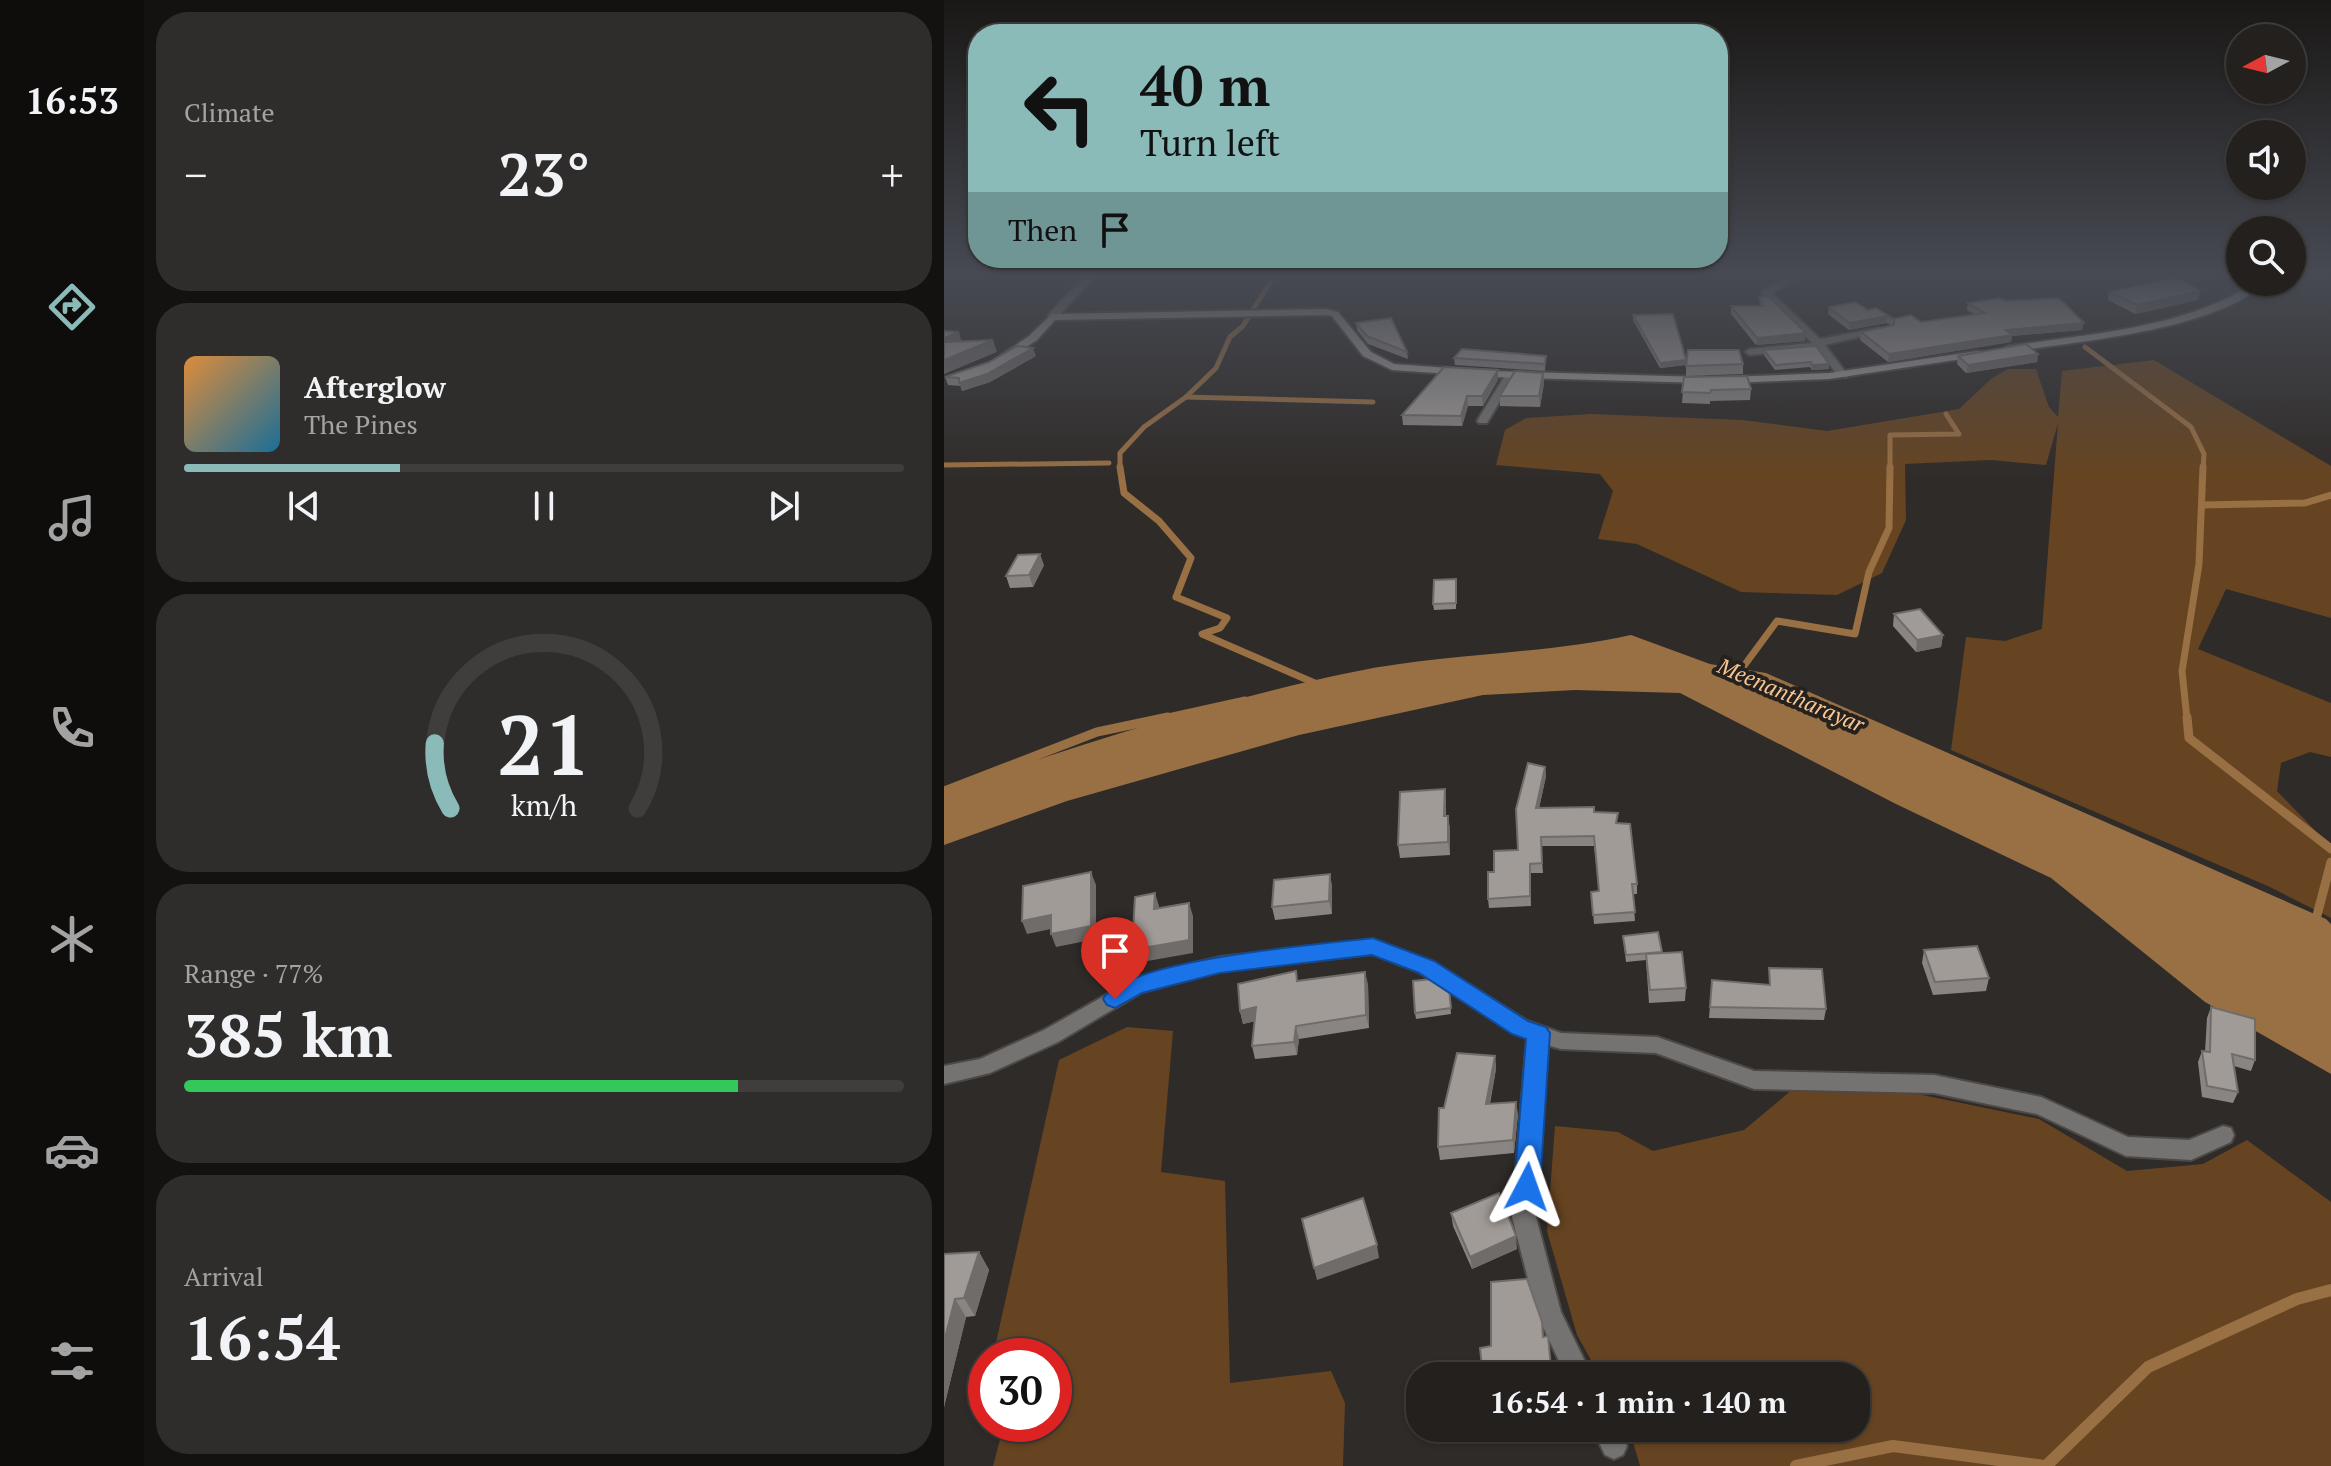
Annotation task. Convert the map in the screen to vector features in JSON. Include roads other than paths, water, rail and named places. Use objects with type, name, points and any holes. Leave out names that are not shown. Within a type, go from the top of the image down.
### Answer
[{"type":"main road","points":[[992,363],[1022,344]]},
{"type":"main road","points":[[1359,344],[1367,354],[1392,367],[1511,374],[1764,380],[1843,375],[2031,344]]},
{"type":"street","points":[[1750,352],[1815,344]]},
{"type":"street","points":[[1819,344],[1843,375]]},
{"type":"street","points":[[1483,421],[1511,374]]},
{"type":"street","points":[[944,1075],[983,1067],[1051,1036],[1136,986],[1220,964],[1373,947],[1426,967],[1520,1027],[1561,1041],[1657,1045],[1754,1080],[1934,1084],[2041,1106],[2126,1146],[2191,1150],[2223,1135]]},
{"type":"street","points":[[1538,1033],[1524,1217],[1549,1314],[1572,1362]]},
{"type":"water","points":[[1631,635],[1710,664],[1766,673],[2326,919],[2331,924],[2331,1074],[2205,1002],[2051,878],[1896,804],[1680,693],[1575,690],[1483,695],[1299,735],[1067,801],[944,845],[944,790],[1147,725],[1250,696],[1353,672],[1422,661],[1562,647]]},
{"type":"waterway","points":[[1186,397],[1216,368],[1227,344]]},
{"type":"waterway","points":[[2085,347],[2191,427],[2204,454],[2203,469]]},
{"type":"waterway","points":[[1120,467],[1120,453],[1144,427],[1186,397]]},
{"type":"waterway","points":[[1186,397],[1373,402]]},
{"type":"waterway","points":[[1890,467],[1890,435],[1959,434],[1946,414]]},
{"type":"waterway","points":[[944,465],[1109,463]]},
{"type":"waterway","points":[[1120,467],[1124,493],[1159,521],[1191,558],[1176,597],[1227,618],[1220,628],[1202,634],[1317,684]]},
{"type":"waterway","points":[[1735,678],[1777,621],[1855,634],[1869,572],[1889,528],[1890,467]]},
{"type":"waterway","points":[[2187,719],[2182,671],[2199,564],[2203,467]]},
{"type":"waterway","points":[[2202,505],[2305,503],[2331,495]]},
{"type":"waterway","name":"Meenantharayar","points":[[1159,719],[1245,700]]},
{"type":"waterway","name":"Meenantharayar","points":[[944,791],[1097,732],[1168,717]]},
{"type":"waterway","points":[[2187,717],[2189,738],[2331,849]]},
{"type":"waterway","points":[[2315,923],[2331,862]]},
{"type":"waterway","points":[[2046,1466],[2148,1367],[2297,1299],[2331,1290]]},
{"type":"waterway","points":[[1796,1466],[1893,1446],[2044,1466]]}]
